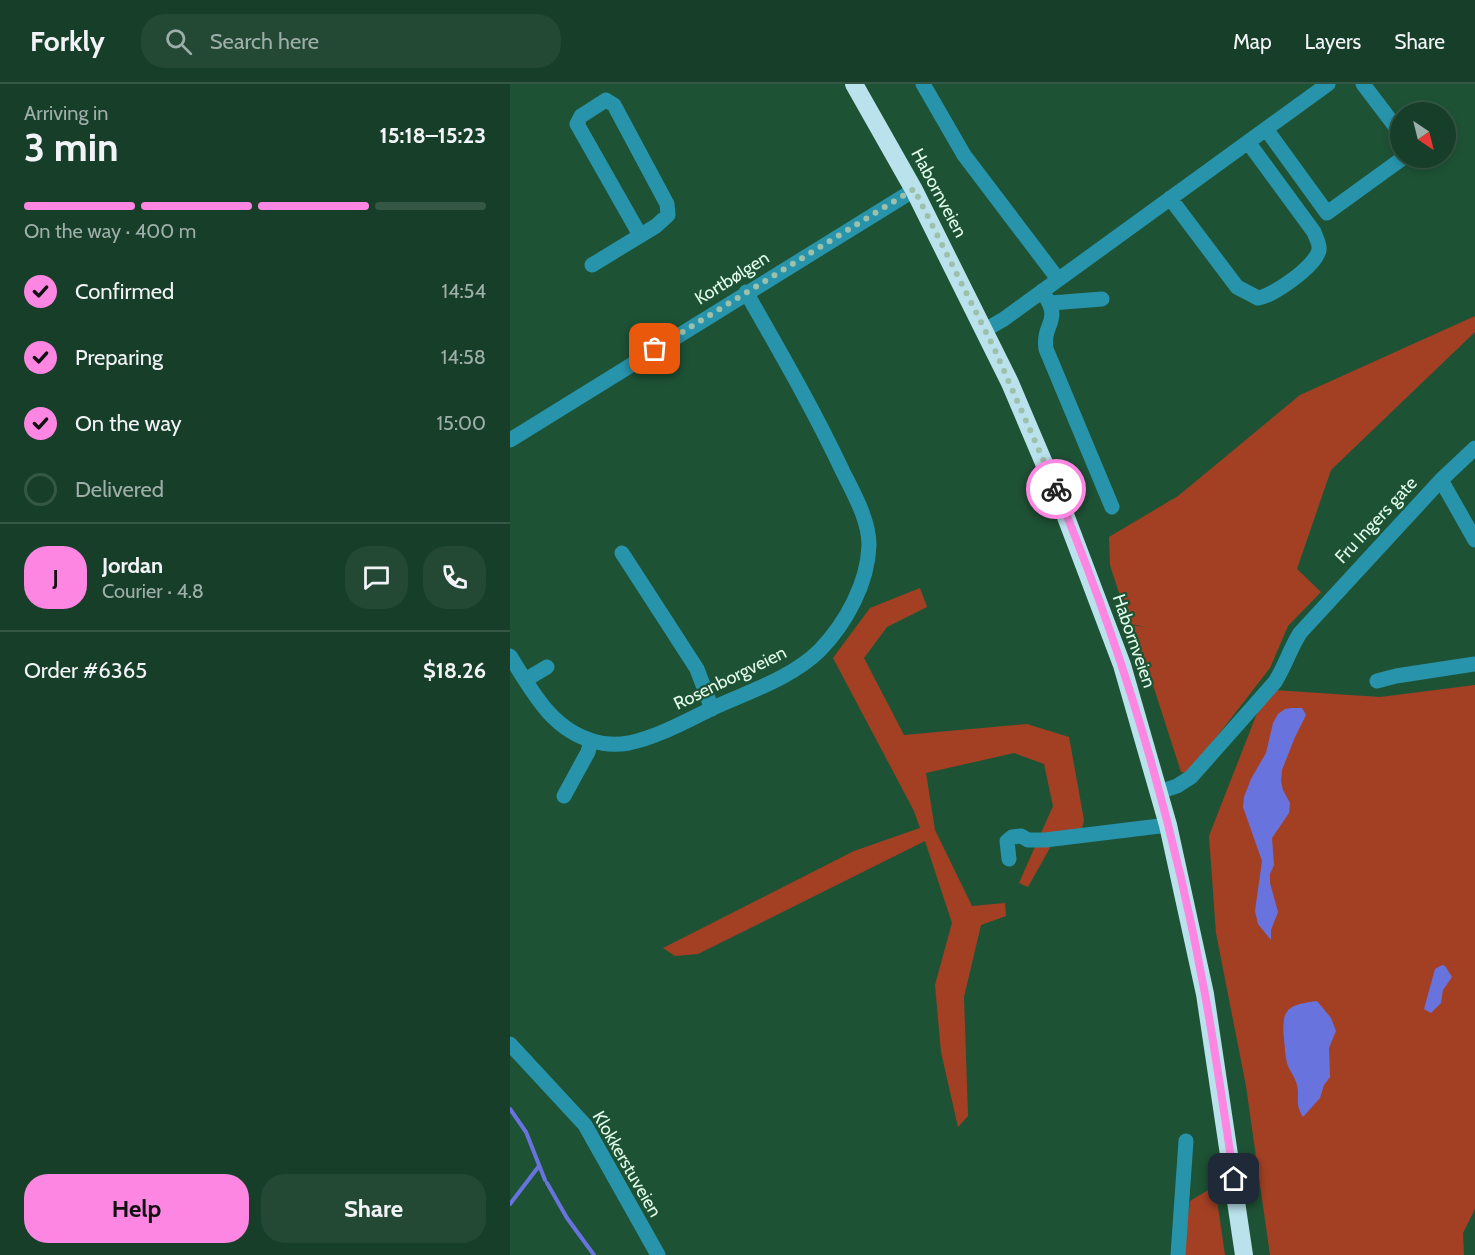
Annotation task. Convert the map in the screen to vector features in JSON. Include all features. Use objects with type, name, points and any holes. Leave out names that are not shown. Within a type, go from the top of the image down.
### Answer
[{"type":"highway","name":"Habornveien","points":[[854,84],[914,189],[985,330],[1026,419],[1088,570],[1122,665],[1168,825],[1205,994],[1244,1255]]},
{"type":"street","points":[[923,84],[964,154],[1058,279]]},
{"type":"street","points":[[985,330],[1046,297],[1058,279],[1328,84]]},
{"type":"street","points":[[1363,84],[1390,120]]},
{"type":"street","points":[[592,265],[640,235],[664,220],[668,215],[667,204],[615,105],[606,100],[581,116],[577,124],[640,235]]},
{"type":"street","points":[[1266,129],[1327,213],[1390,167]]},
{"type":"street","points":[[1170,198],[1237,287],[1258,298],[1274,294],[1311,264],[1317,256],[1318,242],[1314,232],[1248,142]]},
{"type":"street","name":"Kortbølgen","points":[[510,440],[914,189]]},
{"type":"street","name":"Rosenborgveien","points":[[510,656],[555,721],[591,741],[609,745],[642,740],[798,667],[820,649],[844,617],[857,594],[866,570],[869,543],[864,518],[838,460],[781,350],[746,292]]},
{"type":"street","points":[[1046,297],[1102,300]]},
{"type":"street","points":[[1046,297],[1053,314],[1046,338],[1046,349],[1112,507]]},
{"type":"street","name":"Fru Ingers gate","points":[[1159,792],[1177,786],[1191,777],[1214,752],[1275,682],[1285,667],[1290,649],[1300,633],[1441,480],[1475,448]]},
{"type":"street","name":"Fru Ingers gate","points":[[1441,480],[1475,540]]},
{"type":"street","points":[[622,553],[697,669],[712,709]]},
{"type":"street","points":[[1377,681],[1475,664]]},
{"type":"street","points":[[525,680],[546,667]]},
{"type":"street","points":[[564,796],[588,752],[591,741]]},
{"type":"street","points":[[1009,859],[1007,842],[1012,837],[1021,836],[1028,840],[1045,840],[1168,825]]},
{"type":"street","name":"Klokkerstuveien","points":[[510,1044],[585,1125],[658,1255]]},
{"type":"street","points":[[1178,1255],[1186,1141]]},
{"type":"shaded area","points":[[1475,316],[1475,332],[1331,470],[1297,569],[1321,592],[1288,626],[1270,668],[1194,766],[1186,773],[1181,772],[1154,688],[1127,625],[1147,627],[1129,624],[1110,565],[1109,537],[1178,496],[1300,395]]},
{"type":"shaded area","points":[[920,588],[927,607],[887,627],[864,658],[904,735],[1027,724],[1069,737],[1084,820],[1079,841],[1051,846],[1028,887],[1019,883],[1053,806],[1044,764],[1014,753],[926,773],[935,830],[972,906],[1005,903],[1006,916],[981,925],[964,997],[968,1116],[958,1127],[941,1052],[935,985],[952,923],[925,841],[698,954],[675,956],[663,948],[854,851],[920,828],[914,811],[833,658],[870,608]]},
{"type":"shaded area","points":[[1475,685],[1475,1209],[1463,1233],[1464,1255],[1270,1255],[1246,1086],[1216,933],[1209,836],[1261,703],[1274,690],[1380,697]]},
{"type":"shaded area","points":[[1215,1186],[1225,1255],[1183,1255],[1190,1201]]},
{"type":"water","points":[[1302,708],[1306,715],[1282,770],[1283,790],[1290,803],[1289,813],[1272,838],[1274,865],[1270,874],[1270,883],[1278,912],[1271,930],[1271,940],[1258,924],[1255,911],[1262,861],[1243,807],[1251,779],[1266,753],[1273,723],[1278,714],[1285,709]]},
{"type":"water","points":[[1442,965],[1452,977],[1443,990],[1441,1003],[1431,1013],[1424,1009],[1435,969]]},
{"type":"water","points":[[1317,1001],[1331,1018],[1336,1031],[1329,1048],[1330,1077],[1324,1085],[1320,1098],[1303,1117],[1298,1104],[1297,1085],[1286,1060],[1283,1029],[1285,1014],[1288,1010],[1299,1004]]},
{"type":"waterway","points":[[510,1109],[526,1132],[545,1180]]},
{"type":"waterway","points":[[510,1204],[539,1166]]},
{"type":"waterway","points":[[547,1183],[567,1218],[594,1255]]},
{"type":"way so far","points":[[655,349],[914,189],[994,348],[1056,489]]},
{"type":"route","points":[[1056,489],[1122,665],[1168,825],[1205,994],[1234,1179]]}]
